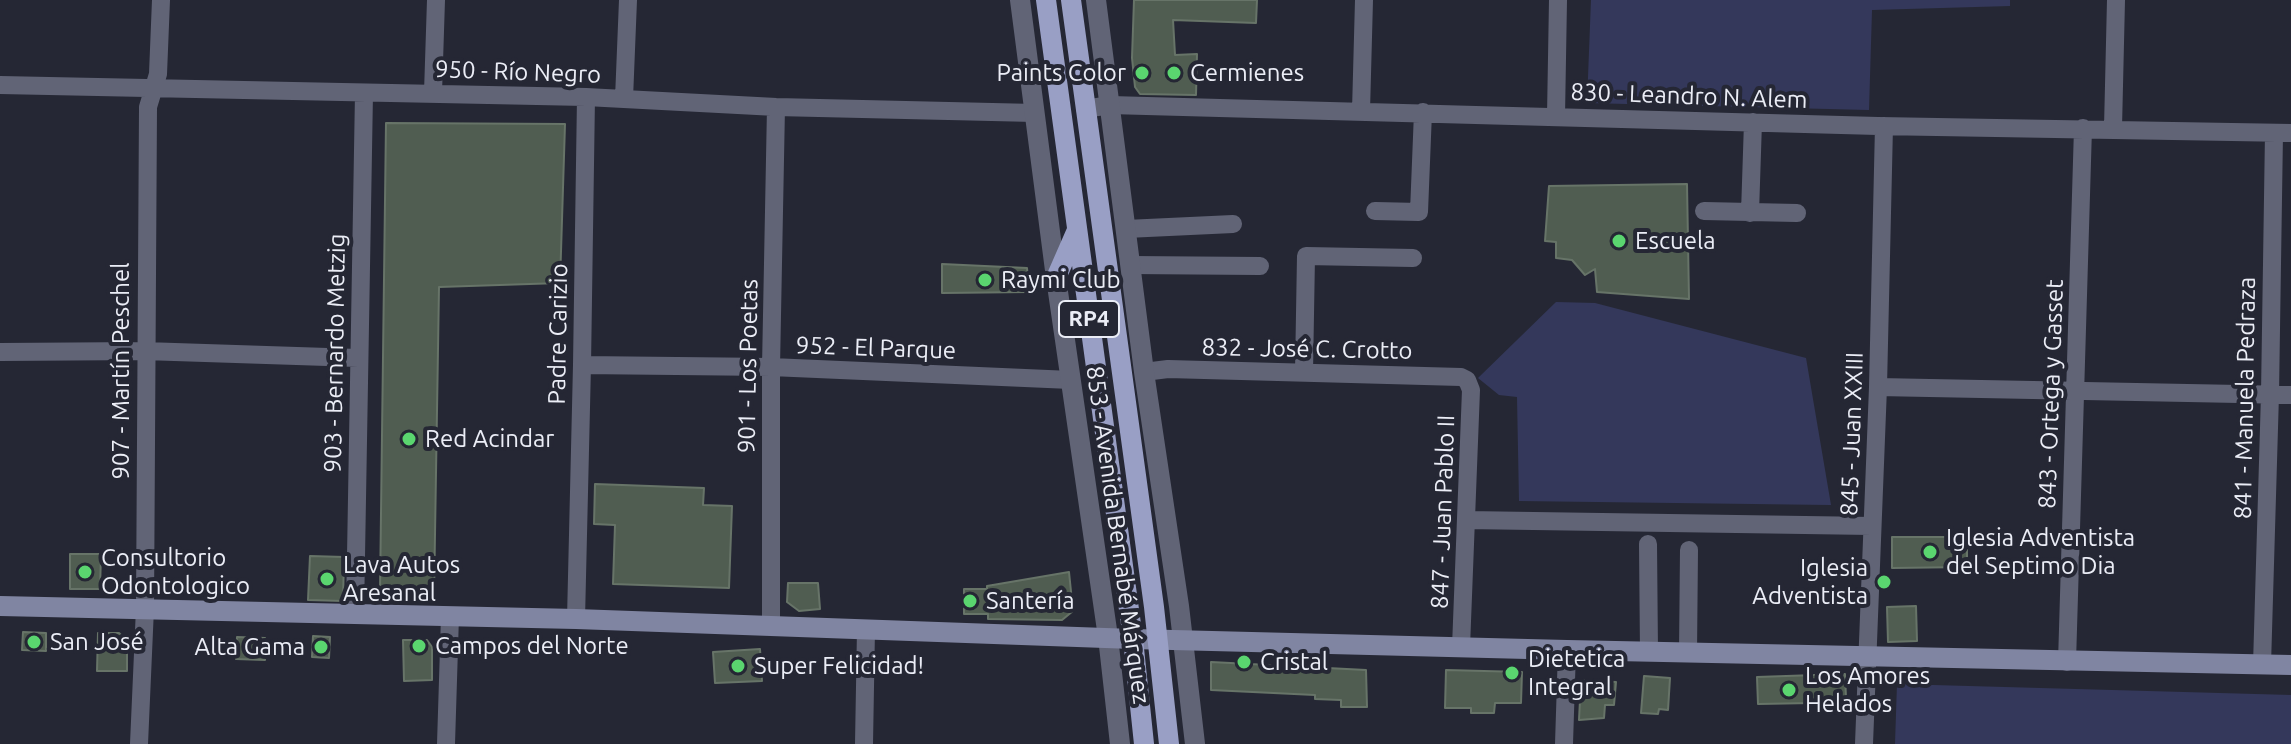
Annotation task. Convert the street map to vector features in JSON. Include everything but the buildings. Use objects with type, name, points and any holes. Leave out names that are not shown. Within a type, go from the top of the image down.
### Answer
[{"type":"main road","name":"853 - Avenida Bernabé Márquez","points":[[1046,0],[1133,639],[1144,744]]},
{"type":"main road","name":"853 - Avenida Bernabé Márquez","points":[[1071,0],[1158,639],[1169,744]]},
{"type":"main road","points":[[1056,278],[1077,230]]},
{"type":"main road","points":[[0,606],[576,619],[1133,639],[2291,665]]},
{"type":"street","name":"907 - Martín Peschel","points":[[139,744],[145,608],[144,351],[148,107],[158,74],[161,0]]},
{"type":"street","points":[[433,93],[436,0]]},
{"type":"street","points":[[624,99],[628,0]]},
{"type":"street","name":"853 - Avenida Bernabé Márquez","points":[[1020,0],[1120,744]]},
{"type":"street","name":"853 - Avenida Bernabé Márquez","points":[[1096,0],[1144,372],[1184,640],[1195,744]]},
{"type":"street","points":[[1361,111],[1364,0]]},
{"type":"street","points":[[1556,116],[1558,0]]},
{"type":"street","points":[[2113,128],[2116,0]]},
{"type":"street","name":"950 - Río Negro","points":[[0,85],[586,97],[776,107],[1035,113]]},
{"type":"street","name":"903 - Bernardo Metzig","points":[[355,614],[364,93]]},
{"type":"street","name":"Padre Carizio","points":[[576,619],[586,97]]},
{"type":"street","name":"830 - Leandro N. Alem","points":[[1085,109],[1110,105],[1884,126],[2283,133]]},
{"type":"street","name":"901 - Los Poetas","points":[[771,626],[771,367],[776,107]]},
{"type":"street","points":[[1375,211],[1419,212],[1423,112]]},
{"type":"street","points":[[1750,213],[1753,122]]},
{"type":"street","name":"845 - Juan XXIII","points":[[1864,744],[1878,387],[1884,126]]},
{"type":"street","name":"843 - Ortega y Gasset","points":[[2067,662],[2083,128]]},
{"type":"street","name":"841 - Manuela Pedraza","points":[[2262,665],[2270,394],[2283,133]]},
{"type":"street","points":[[1704,211],[1797,213]]},
{"type":"street","points":[[1126,229],[1233,224]]},
{"type":"street","points":[[1304,372],[1306,256],[1413,258]]},
{"type":"street","points":[[1130,265],[1260,266]]},
{"type":"street","points":[[0,352],[144,351],[358,358]]},
{"type":"street","name":"952 - El Parque","points":[[582,365],[771,367],[1071,380]]},
{"type":"street","name":"832 - José C. Crotto","points":[[1144,372],[1168,369],[1304,372],[1461,377],[1467,380]]},
{"type":"street","name":"847 - Juan Pablo II","points":[[1461,647],[1471,390],[1467,380]]},
{"type":"street","points":[[1878,387],[2291,395]]},
{"type":"street","points":[[1466,520],[1872,526]]},
{"type":"street","points":[[1648,544],[1649,652]]},
{"type":"street","points":[[1688,653],[1689,550]]},
{"type":"street","points":[[446,744],[450,616]]},
{"type":"street","points":[[864,744],[866,629]]},
{"type":"street","points":[[1564,744],[1567,650]]},
{"type":"shaded area","points":[[1591,0],[2010,0],[2010,6],[1872,10],[1869,110],[1587,103]]},
{"type":"shaded area","points":[[1556,302],[1595,303],[1806,358],[1831,505],[1519,501],[1517,397],[1499,395],[1478,378]]},
{"type":"shaded area","points":[[1897,684],[2291,695],[2291,744],[1895,744]]},
{"type":"place","name":"Paints Color","points":[[1142,73]]},
{"type":"place","name":"Cermienes","points":[[1174,73]]},
{"type":"place","name":"Escuela","points":[[1619,241]]},
{"type":"place","name":"Raymi Club","points":[[985,280]]},
{"type":"place","name":"Red Acindar","points":[[409,439]]},
{"type":"place","name":"Iglesia Adventista del Septimo Dia","points":[[1930,552]]},
{"type":"place","name":"Consultorio Odontologico","points":[[85,572]]},
{"type":"place","name":"Lava Autos Aresanal","points":[[327,579]]},
{"type":"place","name":"Iglesia Adventista","points":[[1884,582]]},
{"type":"place","name":"Santería","points":[[970,601]]},
{"type":"place","name":"San José","points":[[34,642]]},
{"type":"place","name":"Campos del Norte","points":[[419,646]]},
{"type":"place","name":"Alta Gama","points":[[321,647]]},
{"type":"place","name":"Cristal","points":[[1244,662]]},
{"type":"place","name":"Super Felicidad!","points":[[738,666]]},
{"type":"place","name":"Dietetica Integral","points":[[1512,673]]},
{"type":"place","name":"Los Amores Helados","points":[[1789,690]]}]
